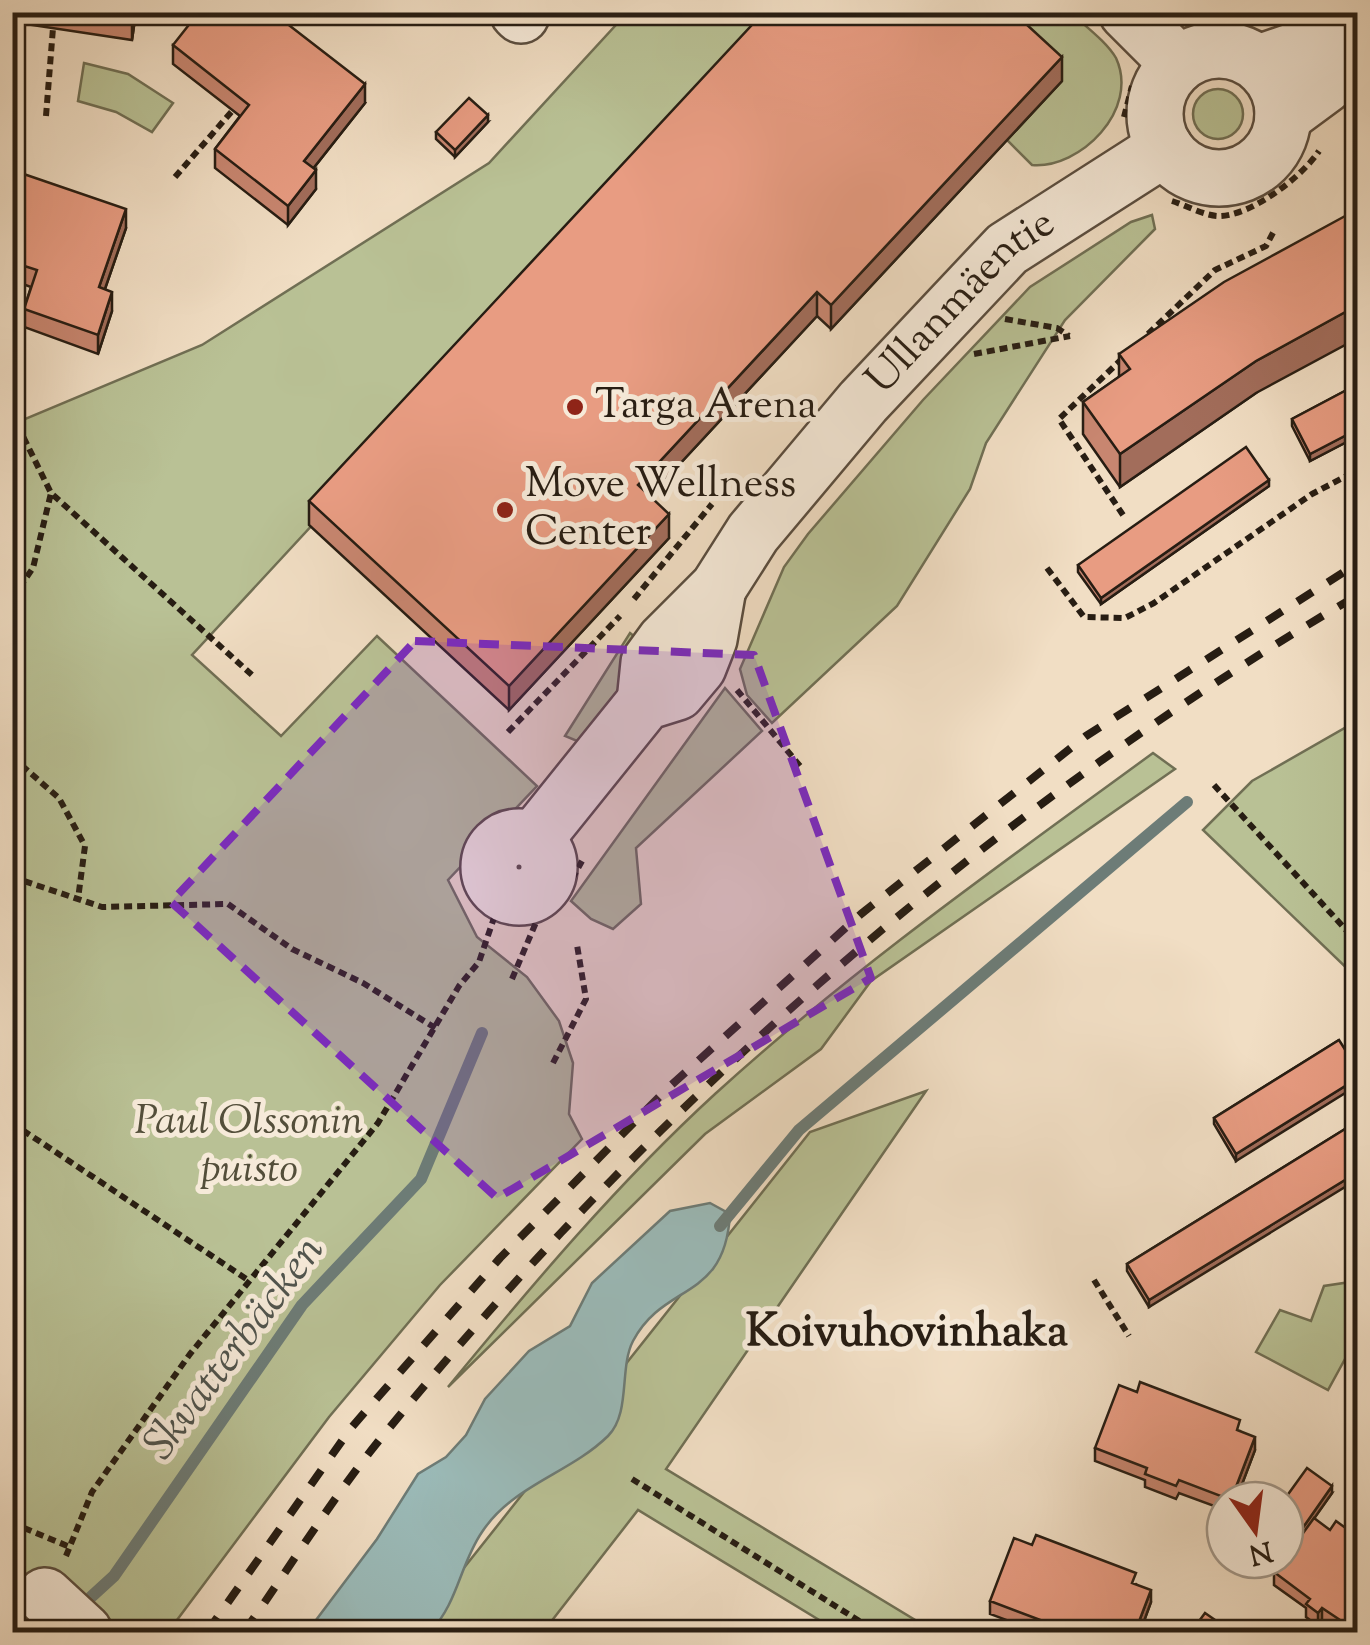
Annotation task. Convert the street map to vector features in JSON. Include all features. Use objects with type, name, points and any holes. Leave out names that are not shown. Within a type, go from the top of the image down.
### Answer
[{"type":"street","points":[[1358,28],[1198,53],[1153,38],[1158,94],[1155,113],[1165,174],[1234,176],[1267,156],[1278,140],[1303,131],[1324,85],[1358,51]]},
{"type":"street","points":[[1251,43],[1303,131]]},
{"type":"street","name":"Ullanmäentie","points":[[512,905],[489,871],[494,850],[513,837],[534,840],[645,702],[678,692],[698,667],[709,639],[718,588],[754,534],[863,402],[1007,249],[1165,174]]},
{"type":"street","points":[[44,1596],[84,1632]]},
{"type":"path","points":[[1153,38],[1178,18],[1251,43]]},
{"type":"path","points":[[46,116],[53,28]]},
{"type":"path","points":[[175,177],[232,110]]},
{"type":"path","points":[[1165,174],[1219,216],[1271,196],[1304,175],[1303,131]]},
{"type":"path","points":[[1144,338],[1215,270],[1266,246],[1275,228]]},
{"type":"path","points":[[12,304],[18,282]]},
{"type":"path","points":[[969,354],[1070,336],[1056,328],[988,317]]},
{"type":"path","points":[[1123,515],[1059,419],[1130,351]]},
{"type":"path","points":[[12,414],[51,493],[252,675]]},
{"type":"path","points":[[1047,568],[1084,617],[1125,618],[1154,603],[1312,494],[1358,470]]},
{"type":"path","points":[[12,598],[33,568],[51,493]]},
{"type":"path","points":[[734,686],[800,766]]},
{"type":"path","points":[[12,757],[59,798],[85,846],[78,899]]},
{"type":"path","points":[[1214,785],[1358,943]]},
{"type":"path","points":[[44,1596],[70,1548],[92,1492],[248,1280],[378,1123],[512,905],[564,894],[588,852]]},
{"type":"path","points":[[12,877],[102,907],[228,904],[292,949],[363,983],[437,1029]]},
{"type":"path","points":[[512,905],[512,980]]},
{"type":"path","points":[[553,1063],[586,999],[577,945]]},
{"type":"path","points":[[12,1122],[248,1280]]},
{"type":"path","points":[[1094,1280],[1129,1336]]},
{"type":"path","points":[[632,1479],[878,1632]]},
{"type":"path","points":[[12,1522],[70,1548]]},
{"type":"path","points":[[943,1632],[952,1624]]},
{"type":"highlighted area","points":[[415,641],[754,655],[871,978],[497,1198],[171,902]]},
{"type":"green space","name":"Paul Olssonin puisto","points":[[627,13],[786,13],[192,655],[281,736],[377,636],[537,786],[448,880],[477,937],[527,977],[559,1021],[573,1063],[569,1114],[582,1139],[440,1285],[329,1417],[168,1632],[13,1632],[13,424],[202,345],[489,163]]},
{"type":"green space","points":[[988,13],[1071,13],[1112,52],[1121,78],[1120,97],[1113,116],[1086,147],[1050,164],[1032,165],[1007,140],[1061,81]]},
{"type":"green space","points":[[84,63],[128,74],[173,103],[152,132],[116,112],[78,101]]},
{"type":"green space","points":[[1218,89],[1236,96],[1243,114],[1236,132],[1218,139],[1200,132],[1193,114],[1200,96]]},
{"type":"green space","points":[[1152,215],[1155,229],[1065,320],[986,443],[970,489],[897,606],[772,723],[747,695],[740,669],[784,567],[808,534],[923,400],[1030,287],[1131,222]]},
{"type":"green space","points":[[630,633],[646,646],[589,746],[565,736]]},
{"type":"green space","points":[[725,688],[762,731],[636,848],[641,904],[613,929],[591,919],[571,901]]},
{"type":"green space","points":[[1357,721],[1357,978],[1203,830],[1252,781]]},
{"type":"green space","points":[[1153,753],[1175,769],[871,981],[821,1049],[705,1134],[448,1387],[610,1199],[715,1094],[875,960]]},
{"type":"green space","points":[[926,1091],[666,1469],[935,1632],[839,1632],[638,1510],[543,1632],[413,1632],[810,1132]]},
{"type":"green space","points":[[1357,1281],[1357,1337],[1328,1390],[1256,1352],[1280,1310],[1311,1321],[1324,1286]]},
{"type":"water","points":[[710,1203],[730,1214],[726,1242],[706,1277],[661,1308],[633,1341],[615,1426],[593,1449],[525,1491],[495,1516],[475,1544],[447,1609],[430,1632],[307,1632],[377,1539],[418,1474],[446,1457],[466,1435],[485,1399],[529,1351],[570,1326],[592,1283],[670,1211]]},
{"type":"building","points":[[199,12],[272,12],[365,84],[304,161],[316,170],[288,206],[215,149],[249,105],[173,45]]},
{"type":"building","name":"Targa Arena","points":[[764,12],[1013,12],[1062,57],[831,305],[817,292],[638,485],[669,514],[509,686],[309,501]]},
{"type":"building","points":[[469,98],[488,115],[455,150],[436,132]]},
{"type":"building","points":[[12,170],[126,209],[99,287],[112,292],[98,335],[24,309],[37,270],[12,262]]},
{"type":"building","points":[[1358,209],[1358,305],[1256,361],[1120,454],[1083,402],[1130,369],[1119,354],[1224,282]]},
{"type":"building","points":[[1358,384],[1358,429],[1310,454],[1292,419]]},
{"type":"building","points":[[1246,447],[1269,480],[1101,598],[1078,565]]},
{"type":"building","points":[[1339,1040],[1358,1070],[1358,1078],[1236,1154],[1214,1118]]},
{"type":"building","points":[[1358,1121],[1358,1172],[1149,1300],[1127,1264]]},
{"type":"building","points":[[1140,1382],[1240,1420],[1237,1430],[1255,1437],[1239,1480],[1205,1480],[1205,1490],[1179,1480],[1176,1486],[1145,1474],[1147,1468],[1095,1448],[1119,1385],[1137,1392]]},
{"type":"building","points":[[1307,1468],[1332,1486],[1305,1525],[1305,1480],[1298,1480]]},
{"type":"building","points":[[1314,1518],[1330,1530],[1336,1521],[1358,1537],[1358,1632],[1322,1608],[1318,1613],[1306,1604],[1310,1599],[1285,1580],[1305,1580],[1305,1530]]},
{"type":"building","points":[[1036,1535],[1136,1573],[1132,1583],[1151,1590],[1135,1632],[1053,1632],[1040,1628],[1043,1621],[990,1601],[1014,1538],[1032,1545]]},
{"type":"building","points":[[1205,1613],[1231,1631],[1191,1632]]},
{"type":"waterway","points":[[720,1226],[799,1130],[1187,802]]},
{"type":"waterway","name":"Skvatterbäcken","points":[[91,1597],[114,1576],[302,1305],[421,1179],[482,1033]]},
{"type":"railway","points":[[207,1632],[351,1428],[500,1258],[668,1088],[861,914],[1086,736],[1358,563]]},
{"type":"railway","points":[[244,1632],[377,1443],[482,1319],[593,1199],[709,1084],[829,975],[955,871],[1085,772],[1219,680],[1358,595]]},
{"type":"place","name":"Targa Arena","points":[[575,407]]},
{"type":"place","name":"Move Wellness Center","points":[[505,510]]},
{"type":"district","name":"Koivuhovinhaka","points":[[907,1334]]}]
